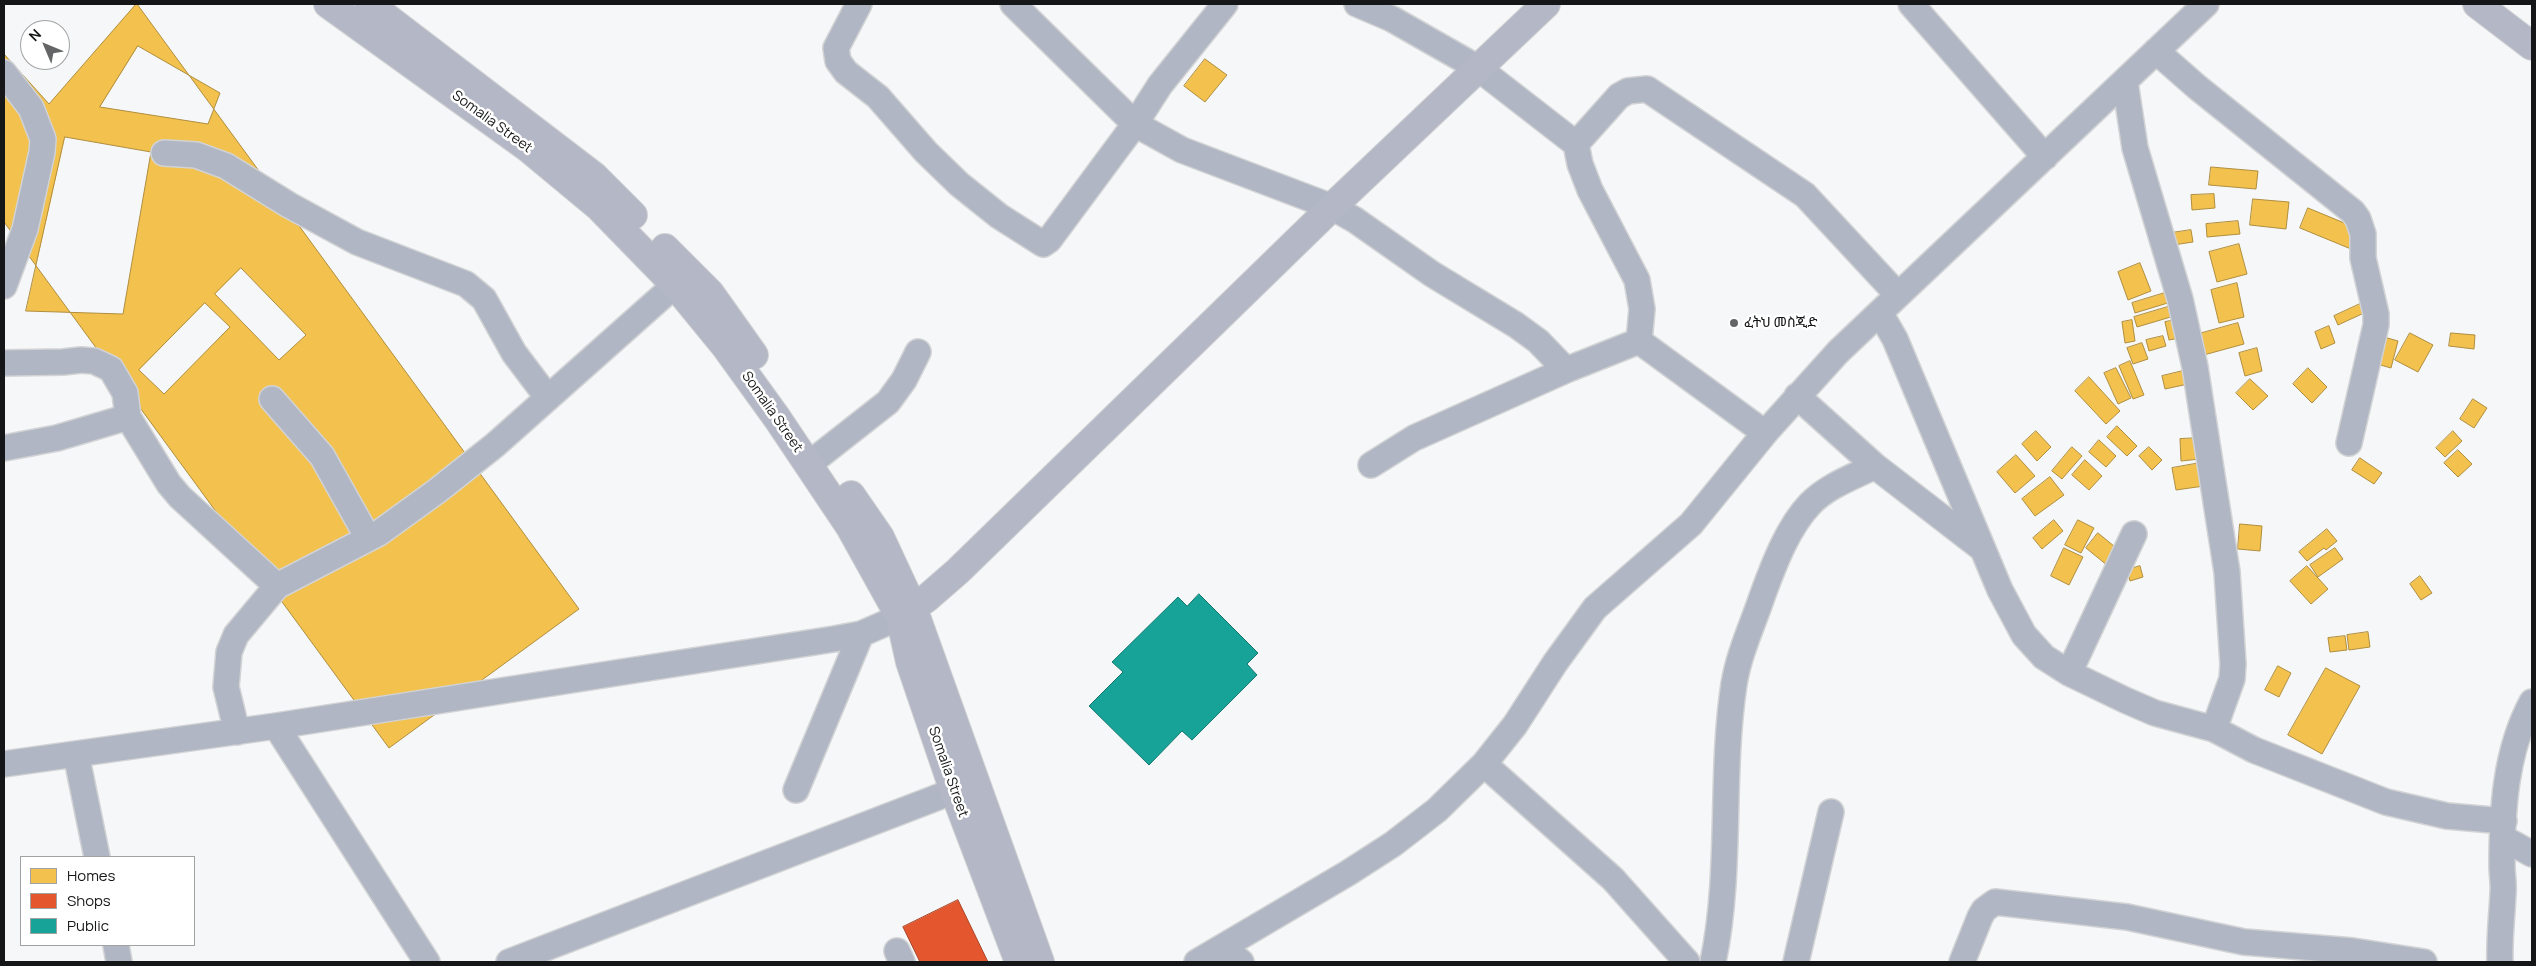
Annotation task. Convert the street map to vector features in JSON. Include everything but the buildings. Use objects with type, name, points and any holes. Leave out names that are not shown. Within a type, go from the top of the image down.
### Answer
[{"type":"main road","name":"Somalia Street","points":[[328,4],[528,148],[599,207],[675,284],[816,458],[850,527],[906,612],[910,662],[954,790],[1019,962]]},
{"type":"main road","points":[[369,4],[594,176],[710,293],[816,458]]},
{"type":"main road","points":[[1040,962],[906,612],[965,565],[1332,208],[1546,4]]},
{"type":"main road","points":[[2477,4],[2532,46]]},
{"type":"street","points":[[858,4],[836,48],[836,55],[841,67],[878,97],[926,152],[959,184],[999,216],[1041,244],[1047,242],[1055,234],[1135,124],[1160,86],[1225,4]]},
{"type":"street","points":[[1013,4],[1135,124],[1182,150],[1332,208],[1355,220],[1432,274],[1516,325],[1538,341],[1566,370]]},
{"type":"street","points":[[1357,4],[1392,19],[1478,68],[1576,144],[1580,164],[1590,190],[1637,280],[1642,310],[1639,341]]},
{"type":"street","points":[[1911,4],[2045,157]]},
{"type":"street","points":[[1197,962],[1232,955],[1393,844],[1437,810],[1484,764],[1515,725],[1590,615],[1649,559],[1679,537],[1797,396],[1880,312],[2206,4]]},
{"type":"street","points":[[2156,51],[2358,219],[2363,234],[2363,258],[2376,314],[2376,325],[2349,442]]},
{"type":"street","points":[[4,73],[31,108],[43,139],[42,152],[25,229],[4,286]]},
{"type":"street","points":[[2125,82],[2135,148],[2180,299],[2195,367],[2227,572],[2233,664],[2232,679],[2214,729]]},
{"type":"street","points":[[1576,144],[1619,96],[1628,91],[1647,89],[1805,195],[1898,295]]},
{"type":"street","points":[[164,153],[196,155],[226,166],[289,205],[357,242],[466,284],[484,299],[514,353],[548,398]]},
{"type":"street","points":[[237,732],[226,687],[229,652],[236,635],[278,586],[368,538],[408,512],[495,445],[675,284]]},
{"type":"street","points":[[1880,312],[1895,339],[1923,403],[1982,548],[2013,618],[2024,635],[2044,657],[2068,673],[2155,713],[2214,729],[2254,750],[2386,802],[2447,816],[2503,844],[2532,854]]},
{"type":"street","points":[[1372,464],[1414,438],[1566,370],[1639,341]]},
{"type":"street","points":[[1639,341],[1765,432]]},
{"type":"street","points":[[816,458],[896,393],[918,352]]},
{"type":"street","points":[[4,363],[81,360],[102,364],[111,369],[119,380],[125,394],[128,417],[168,484],[278,586]]},
{"type":"street","points":[[1797,396],[1875,466],[1982,548]]},
{"type":"street","points":[[272,399],[322,456],[368,538]]},
{"type":"street","points":[[4,448],[57,438],[128,417]]},
{"type":"street","points":[[1713,962],[1720,933],[1726,779],[1734,688],[1742,652],[1768,579],[1800,517],[1822,493],[1875,466]]},
{"type":"street","points":[[2068,673],[2134,534]]},
{"type":"street","points":[[4,764],[237,732],[861,634],[906,612]]},
{"type":"street","points":[[796,790],[861,634]]},
{"type":"street","points":[[2500,962],[2500,921],[2503,892],[2503,844],[2507,776],[2524,717]]},
{"type":"street","points":[[276,726],[427,962]]},
{"type":"street","points":[[76,754],[98,856]]},
{"type":"street","points":[[1484,764],[1613,879],[1686,962]]},
{"type":"street","points":[[509,962],[954,790]]},
{"type":"street","points":[[1796,962],[1831,812]]},
{"type":"street","points":[[1962,962],[1980,917],[1984,910],[1995,902],[2127,917],[2243,952],[2353,951],[2415,962]]},
{"type":"street","points":[[116,946],[119,962]]},
{"type":"place","name":"ፈትህ መስጂድ","points":[[1734,323]]}]
